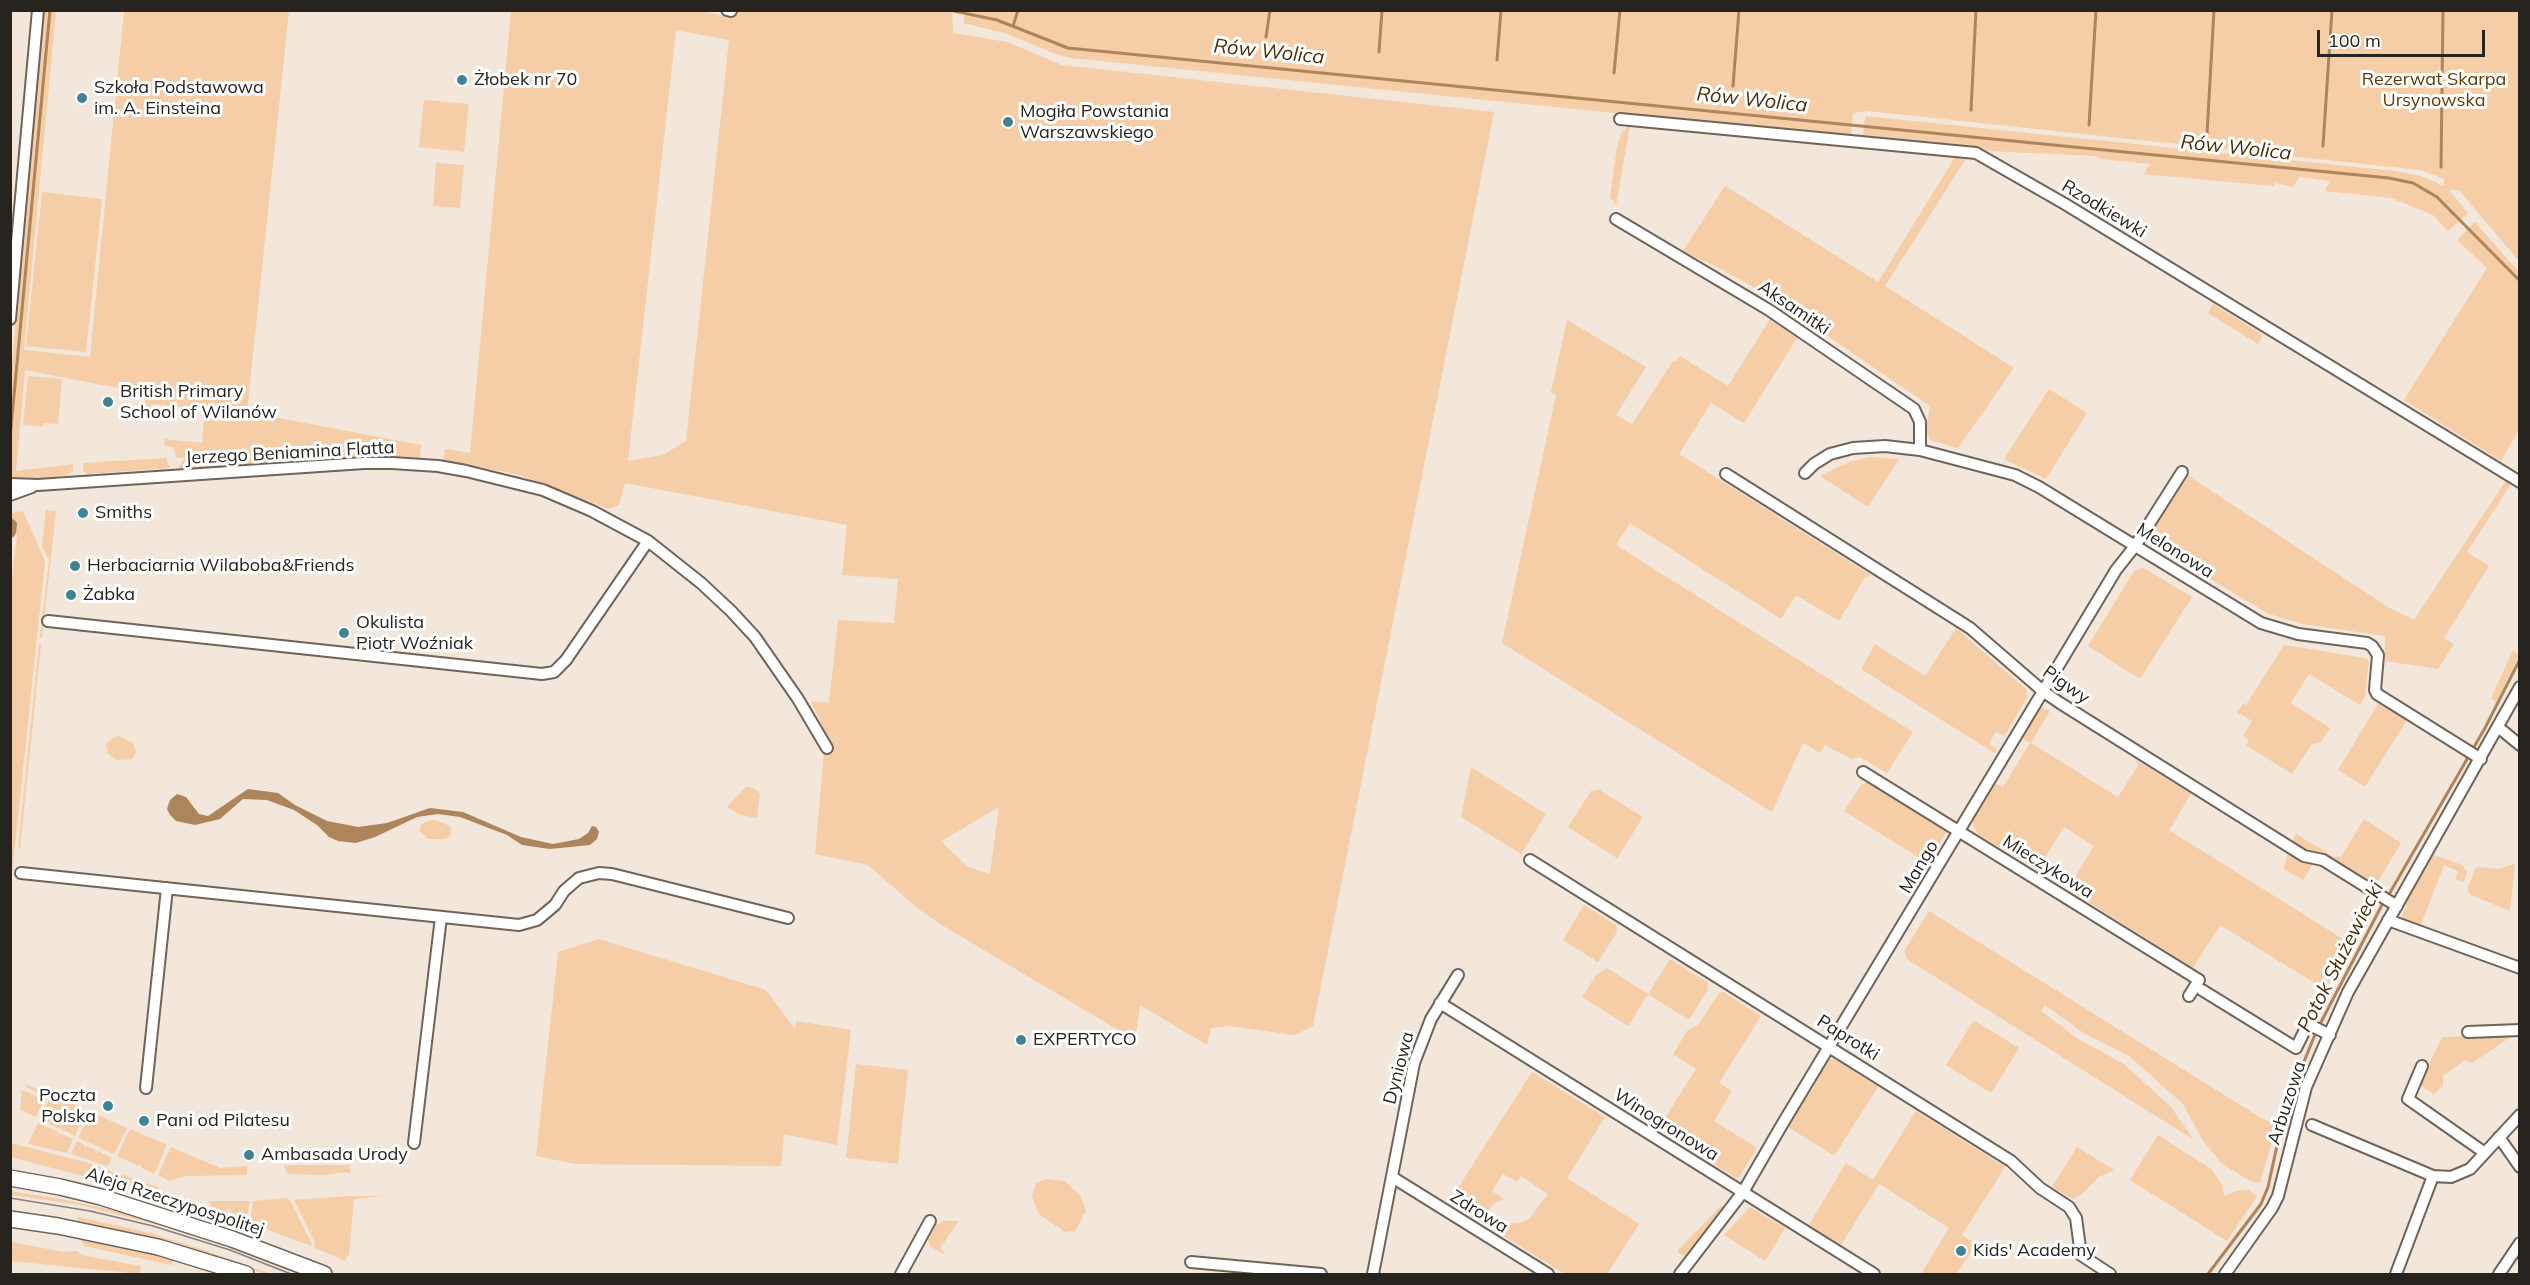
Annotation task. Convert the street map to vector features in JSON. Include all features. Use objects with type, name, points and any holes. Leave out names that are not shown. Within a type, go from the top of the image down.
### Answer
[{"type":"street","points":[[10,319],[38,10]]},
{"type":"street","name":"Rzodkiewki","points":[[1620,119],[1976,153],[2065,204],[2520,482]]},
{"type":"street","name":"Aksamitki","points":[[1616,219],[1769,310],[1914,409],[1920,422],[1920,450]]},
{"type":"street","name":"Melonowa","points":[[1805,473],[1830,454],[1854,448],[1885,446],[1920,450],[2015,475],[2039,487],[2261,622],[2298,634],[2367,643],[2372,646],[2378,655],[2375,690],[2377,694],[2479,758]]},
{"type":"street","name":"Jerzego Beniamina Flatta","points":[[10,484],[38,485],[364,463],[438,466],[504,479],[543,490],[592,511],[648,542],[701,583],[755,637],[798,699],[826,748]]},
{"type":"street","name":"Mango","points":[[1680,1275],[1691,1257],[1743,1192],[2116,570],[2135,546],[2182,472]]},
{"type":"street","name":"Pigwy","points":[[1726,474],[1970,628],[2044,692],[2304,856],[2323,860],[2394,905]]},
{"type":"street","name":"Jerzego Beniamina Flatta","points":[[10,495],[38,485]]},
{"type":"street","points":[[48,621],[542,674],[554,672],[566,660],[648,542]]},
{"type":"street","name":"Arbuzowa","points":[[2225,1275],[2275,1202],[2300,1104],[2326,1033],[2388,921],[2394,905],[2520,687]]},
{"type":"street","points":[[2498,728],[2520,745]]},
{"type":"street","name":"Mieczykowa","points":[[1863,772],[2199,980],[2189,996]]},
{"type":"street","name":"Paprotki","points":[[1530,860],[2011,1161],[2040,1188],[2069,1207],[2076,1218],[2081,1255],[2110,1275]]},
{"type":"street","points":[[21,873],[519,925],[537,920],[555,905],[564,891],[579,878],[599,873],[612,874],[788,918]]},
{"type":"street","points":[[147,1088],[167,888]]},
{"type":"street","points":[[414,1143],[441,917]]},
{"type":"street","points":[[2388,921],[2520,968]]},
{"type":"street","name":"Dyniowa","points":[[1373,1275],[1414,1063],[1431,1019],[1458,975]]},
{"type":"street","points":[[2202,990],[2296,1048],[2308,1024],[2326,1033]]},
{"type":"street","name":"Winogronowa","points":[[1440,1003],[1874,1275]]},
{"type":"street","points":[[2468,1032],[2520,1030]]},
{"type":"street","points":[[2422,1066],[2408,1099],[2485,1154]]},
{"type":"street","points":[[2312,1125],[2433,1176],[2451,1177],[2470,1169],[2520,1115]]},
{"type":"street","points":[[2499,1137],[2520,1167]]},
{"type":"street","points":[[2396,1275],[2433,1176]]},
{"type":"street","name":"Zdrowa","points":[[1392,1177],[1548,1275]]},
{"type":"street","name":"Aleja Rzeczypospolitej","points":[[10,1178],[60,1186],[111,1200],[232,1239],[324,1275]]},
{"type":"street","points":[[10,1219],[65,1227],[158,1247],[246,1275]]},
{"type":"street","points":[[901,1275],[930,1221]]},
{"type":"street","points":[[2499,1275],[2520,1243]]},
{"type":"street","points":[[1191,1262],[1322,1275]]},
{"type":"green space","points":[[696,10],[730,17],[732,10],[952,11],[953,33],[1007,42],[1062,65],[1494,112],[1313,1026],[1295,1035],[1229,1026],[1211,1028],[1207,1045],[1140,1005],[1135,1040],[945,927],[921,911],[868,865],[815,854],[824,753],[834,751],[811,701],[829,703],[838,620],[894,623],[898,579],[842,575],[847,525],[625,483],[619,505],[609,509],[520,475],[443,460],[445,449],[470,453],[511,11]],"holes":[[[676,30],[729,40],[686,441],[663,455],[628,461]],[[999,807],[990,874],[968,867],[941,841]]]},
{"type":"green space","name":"Rezerwat Skarpa Ursynowska","points":[[966,10],[2519,11],[2519,261],[2459,190],[2449,190],[2468,213],[2448,231],[2433,215],[2391,198],[2325,191],[2330,181],[2299,177],[2293,187],[2275,183],[2273,186],[2144,174],[2150,164],[2101,159],[2096,156],[1989,151],[1977,146],[1863,136],[1865,116],[2394,171],[2420,176],[2444,186],[2444,179],[2421,170],[1868,111],[1853,113],[1851,137],[1071,58],[1005,33],[963,23]]},
{"type":"green space","points":[[43,11],[56,11],[24,350],[90,357],[124,11],[289,11],[247,412],[421,445],[420,458],[368,457],[282,461],[280,451],[274,452],[272,463],[178,469],[184,458],[176,458],[174,447],[165,446],[164,439],[202,443],[205,409],[151,404],[150,415],[144,414],[145,400],[118,397],[118,388],[25,370],[16,471],[73,464],[73,471],[66,476],[52,478],[11,479],[11,375]]},
{"type":"green space","points":[[424,100],[469,104],[464,152],[419,147]]},
{"type":"green space","points":[[1630,124],[1616,205],[1610,197],[1617,147],[1621,133]]},
{"type":"green space","points":[[1957,154],[1967,157],[1885,286],[2014,368],[1958,448],[1930,440],[1926,430],[1930,406],[1807,322],[1805,328],[1773,308],[1778,301],[1683,251],[1725,186],[1878,282]]},
{"type":"green space","points":[[436,163],[464,165],[460,208],[433,206]]},
{"type":"green space","points":[[42,192],[102,199],[86,352],[26,346]]},
{"type":"green space","points":[[2475,222],[2519,272],[2519,429],[2501,461],[2404,400],[2487,268],[2457,240]]},
{"type":"green space","points":[[2213,304],[2263,335],[2258,344],[2208,313]]},
{"type":"green space","points":[[1770,319],[1797,338],[1744,423],[1711,403],[1679,454],[1872,576],[1865,577],[1839,621],[1796,595],[1781,619],[1630,523],[1616,545],[1913,732],[1887,773],[1860,757],[1851,759],[1825,745],[1820,753],[1803,743],[1772,812],[1502,643],[1556,395],[1551,392],[1567,320],[1646,367],[1616,415],[1632,424],[1673,361],[1680,356],[1728,386]]},
{"type":"green space","points":[[28,376],[62,379],[58,424],[43,423],[43,427],[23,425]]},
{"type":"green space","points":[[2049,389],[2087,413],[2046,479],[2004,459]]},
{"type":"green space","points":[[1870,457],[1899,459],[1868,507],[1820,476],[1849,462]]},
{"type":"green space","points":[[166,458],[170,468],[87,474],[83,471],[83,463]]},
{"type":"green space","points":[[2187,475],[2388,607],[2414,620],[2506,480],[2511,484],[2467,552],[2489,566],[2444,638],[2454,644],[2438,669],[2385,661],[2385,636],[2303,624],[2269,614],[2148,542],[2147,536]]},
{"type":"green space","points":[[46,510],[56,511],[42,638],[40,637],[49,560],[42,546]]},
{"type":"green space","points":[[23,511],[45,561],[11,883],[10,592],[17,535],[10,513]]},
{"type":"green space","points":[[2143,568],[2192,597],[2140,679],[2088,646],[2134,571]]},
{"type":"green space","points":[[1956,628],[2026,689],[2027,697],[2009,729],[2004,736],[1996,731],[1989,744],[1997,749],[1994,753],[1861,669],[1875,644],[1925,676]]},
{"type":"green space","points":[[39,644],[41,644],[20,849],[18,848]]},
{"type":"green space","points":[[2284,645],[2365,658],[2369,661],[2365,696],[2360,705],[2309,674],[2291,703],[2330,728],[2321,742],[2312,744],[2292,774],[2246,745],[2249,740],[2243,736],[2252,721],[2237,712],[2243,704],[2246,705]]},
{"type":"green space","points":[[2513,650],[2519,655],[2496,702],[2491,698]]},
{"type":"green space","points":[[2379,702],[2407,720],[2365,787],[2338,770]]},
{"type":"green space","points":[[2040,707],[2050,711],[2031,743],[2118,797],[2138,766],[2136,760],[2191,794],[2169,830],[2349,943],[2326,990],[2220,925],[2193,968],[2068,889],[2094,846],[2064,827],[2037,870],[1979,835],[1973,825],[1974,816],[1994,783],[2003,787],[2030,743],[2021,737]]},
{"type":"green space","points":[[119,736],[133,743],[136,752],[132,759],[117,760],[108,754],[106,744]]},
{"type":"green space","points":[[1471,767],[1546,814],[1521,854],[1461,817]]},
{"type":"green space","points":[[1873,782],[1940,822],[1947,831],[1928,863],[1844,811],[1861,785]]},
{"type":"green space","points":[[746,787],[754,788],[760,794],[757,818],[741,815],[727,807]]},
{"type":"green space","points":[[1598,789],[1643,817],[1617,858],[1568,827],[1591,791]]},
{"type":"green space","points":[[2364,819],[2401,843],[2375,886],[2321,852],[2311,852],[2292,841],[2296,834],[2334,857],[2341,857]]},
{"type":"green space","points":[[435,820],[450,826],[451,834],[446,839],[428,839],[420,831],[421,825]]},
{"type":"green space","points":[[2288,851],[2314,862],[2303,880],[2284,869]]},
{"type":"green space","points":[[2431,854],[2462,865],[2467,872],[2464,882],[2455,879],[2458,871],[2444,865],[2420,927],[2400,919],[2407,906],[2404,904]]},
{"type":"green space","points":[[2515,864],[2510,911],[2471,895],[2467,890],[2476,867],[2498,869]]},
{"type":"green space","points":[[1584,905],[1616,925],[1617,932],[1598,962],[1563,940]]},
{"type":"green space","points":[[1929,911],[2261,1118],[2277,1124],[2260,1183],[2250,1181],[2221,1163],[2202,1139],[2183,1104],[2129,1056],[2085,1034],[2045,1005],[2041,1011],[2080,1040],[2124,1064],[2171,1107],[2194,1140],[1907,959],[1904,951]]},
{"type":"green space","points":[[599,939],[766,990],[795,1029],[796,1021],[851,1030],[837,1145],[784,1134],[781,1166],[576,1164],[536,1156],[558,952]]},
{"type":"green space","points":[[1670,959],[1707,982],[1708,989],[1689,1020],[1648,994]]},
{"type":"green space","points":[[1607,968],[1648,994],[1628,1026],[1582,997],[1597,974]]},
{"type":"green space","points":[[1723,992],[1761,1016],[1719,1083],[1732,1091],[1714,1121],[1757,1148],[1738,1179],[1658,1129],[1696,1069],[1673,1054],[1687,1031],[1698,1025],[1719,993]]},
{"type":"green space","points":[[1974,1020],[2019,1048],[1991,1093],[1946,1065]]},
{"type":"green space","points":[[2515,1034],[2472,1063],[2465,1060],[2443,1076],[2443,1086],[2434,1094],[2419,1085],[2442,1037]]},
{"type":"green space","points":[[1834,1059],[1878,1087],[1834,1156],[1785,1125],[1814,1088],[1826,1061]]},
{"type":"green space","points":[[856,1064],[908,1070],[898,1164],[846,1158]]},
{"type":"green space","points":[[1532,1072],[1605,1117],[1567,1178],[1639,1224],[1607,1274],[1565,1274],[1494,1230],[1501,1224],[1520,1223],[1529,1219],[1548,1194],[1521,1176],[1517,1182],[1503,1174],[1492,1191],[1504,1199],[1490,1208],[1489,1227],[1449,1202]]},
{"type":"green space","points":[[25,1084],[47,1093],[36,1117],[20,1110],[22,1090],[38,1097],[40,1094]]},
{"type":"green space","points":[[51,1095],[87,1111],[75,1136],[61,1127],[59,1129],[49,1124],[52,1119],[48,1123],[40,1119]]},
{"type":"green space","points":[[1916,1111],[2005,1167],[1962,1235],[1976,1244],[1957,1274],[1921,1274],[1949,1228],[1879,1184],[1841,1245],[1809,1225],[1846,1163],[1873,1180]]},
{"type":"green space","points":[[91,1112],[127,1128],[114,1154],[100,1148],[101,1146],[88,1142],[90,1137],[87,1142],[78,1138]]},
{"type":"green space","points":[[38,1123],[46,1127],[45,1130],[47,1127],[58,1132],[56,1138],[59,1133],[73,1139],[67,1153],[28,1144]]},
{"type":"green space","points":[[130,1129],[167,1145],[154,1174],[140,1167],[142,1162],[138,1166],[127,1161],[128,1159],[117,1156]]},
{"type":"green space","points":[[2158,1135],[2211,1169],[2222,1185],[2224,1196],[2248,1190],[2257,1196],[2227,1241],[2130,1180]]},
{"type":"green space","points":[[77,1141],[85,1145],[84,1149],[87,1146],[97,1151],[95,1156],[98,1151],[112,1158],[108,1166],[71,1154]]},
{"type":"green space","points":[[11,1143],[85,1162],[160,1188],[157,1190],[127,1188],[11,1157]]},
{"type":"green space","points":[[171,1147],[220,1168],[247,1166],[247,1175],[185,1176],[170,1181],[158,1175]]},
{"type":"green space","points":[[2077,1147],[2114,1170],[2099,1177],[2081,1195],[2072,1199],[2052,1187]]},
{"type":"green space","points":[[284,1165],[350,1165],[350,1174],[346,1172],[323,1175],[289,1174]]},
{"type":"green space","points":[[1047,1179],[1065,1181],[1080,1195],[1086,1211],[1076,1230],[1065,1232],[1039,1214],[1032,1197],[1036,1183]]},
{"type":"green space","points":[[10,1191],[130,1214],[218,1242],[305,1274],[297,1274],[230,1248],[158,1225],[80,1205],[11,1195]]},
{"type":"green space","points":[[384,1196],[354,1199],[349,1254],[345,1261],[314,1247],[315,1243],[294,1200]]},
{"type":"green space","points":[[285,1198],[290,1200],[311,1246],[250,1223],[253,1201]]},
{"type":"green space","points":[[208,1201],[250,1201],[246,1222],[231,1215],[231,1209],[228,1209],[227,1214],[211,1208],[211,1203]]},
{"type":"green space","points":[[1721,1206],[1725,1206],[1685,1256],[1678,1253],[1678,1250]]},
{"type":"green space","points":[[1750,1207],[1785,1228],[1765,1261],[1724,1235]]},
{"type":"green space","points":[[78,1217],[150,1233],[271,1274],[264,1274],[169,1242],[77,1222]]},
{"type":"green space","points":[[943,1221],[959,1221],[940,1248],[944,1254],[931,1247],[928,1240],[936,1225]]},
{"type":"green space","points":[[81,1240],[93,1240],[174,1257],[172,1265],[84,1246]]},
{"type":"green space","points":[[11,1242],[64,1252],[77,1251],[80,1255],[141,1266],[140,1274],[11,1261]]},
{"type":"shaded area","points":[[248,789],[278,793],[295,805],[327,821],[358,827],[387,823],[430,808],[463,812],[521,837],[553,844],[579,839],[588,833],[592,826],[596,827],[599,832],[597,839],[590,845],[550,849],[522,845],[507,835],[460,817],[438,814],[417,817],[375,837],[356,843],[338,841],[329,837],[317,825],[294,810],[267,800],[243,799],[220,819],[195,825],[176,821],[167,809],[170,800],[177,794],[186,797],[199,814],[208,816]]},
{"type":"waterway","points":[[10,438],[50,10]]},
{"type":"waterway","name":"Rów Wolica","points":[[949,10],[997,20],[1068,48],[2389,178],[2413,183],[2437,197],[2520,281]]},
{"type":"waterway","points":[[1013,26],[1018,10]]},
{"type":"waterway","points":[[1266,37],[1270,10]]},
{"type":"waterway","points":[[1379,52],[1382,10]]},
{"type":"waterway","points":[[1497,60],[1501,10]]},
{"type":"waterway","points":[[1614,73],[1620,10]]},
{"type":"waterway","points":[[1733,86],[1739,10]]},
{"type":"waterway","points":[[1971,110],[1976,10]]},
{"type":"waterway","points":[[2089,125],[2096,10]]},
{"type":"waterway","points":[[2207,134],[2214,10]]},
{"type":"waterway","points":[[2323,146],[2332,10]]},
{"type":"waterway","points":[[2441,167],[2443,10]]},
{"type":"waterway","points":[[10,532],[11,525]]},
{"type":"waterway","name":"Potok Służewiecki","points":[[2388,896],[2485,728],[2520,659]]},
{"type":"waterway","name":"Potok Służewiecki","points":[[2319,1026],[2384,901]]},
{"type":"waterway","name":"Potok Służewiecki","points":[[2208,1274],[2261,1204],[2268,1187],[2285,1109],[2316,1032]]},
{"type":"tram line","points":[[10,1198],[90,1211],[153,1226],[230,1250],[291,1274]]},
{"type":"place","name":"Żłobek nr 70","points":[[462,80]]},
{"type":"place","name":"Szkoła Podstawowa im. A. Einsteina","points":[[82,98]]},
{"type":"place","name":"Mogiła Powstania Warszawskiego","points":[[1008,122]]},
{"type":"place","name":"British Primary School of Wilanów","points":[[108,402]]},
{"type":"place","name":"Smiths","points":[[83,513]]},
{"type":"place","name":"Herbaciarnia Wilaboba&Friends","points":[[75,566]]},
{"type":"place","name":"Żabka","points":[[71,595]]},
{"type":"place","name":"Okulista Piotr Woźniak","points":[[344,633]]},
{"type":"place","name":"EXPERTYCO","points":[[1021,1040]]},
{"type":"place","name":"Poczta Polska","points":[[108,1106]]},
{"type":"place","name":"Pani od Pilatesu","points":[[144,1121]]},
{"type":"place","name":"Ambasada Urody","points":[[249,1155]]},
{"type":"place","name":"Kids' Academy","points":[[1961,1251]]}]
